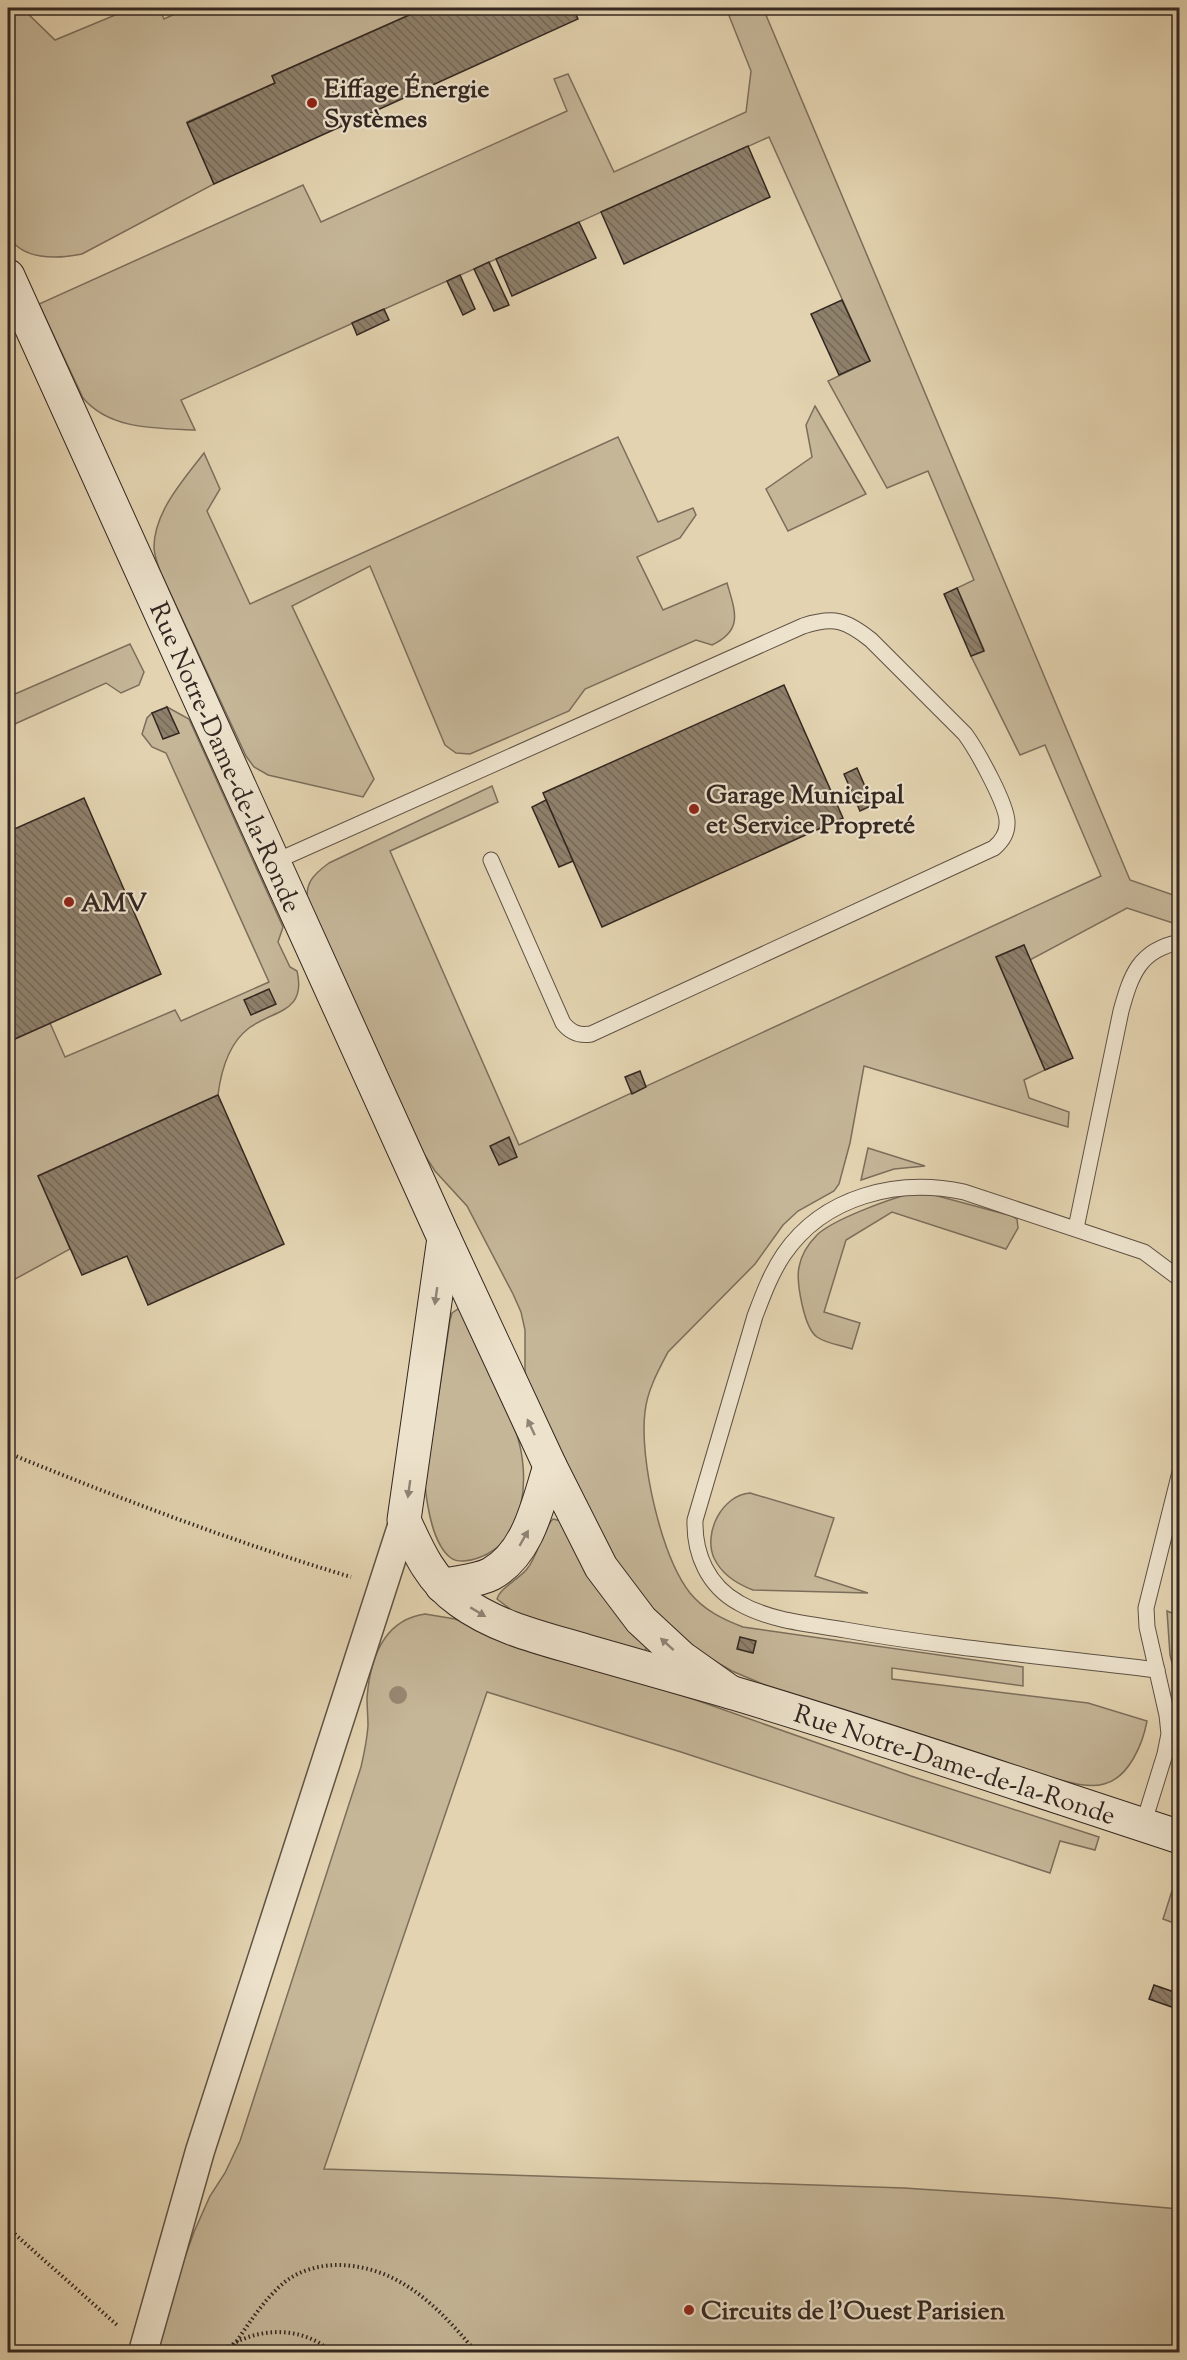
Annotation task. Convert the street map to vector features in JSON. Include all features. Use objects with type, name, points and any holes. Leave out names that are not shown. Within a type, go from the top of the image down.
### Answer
[{"type":"main road","name":"Rue Notre-Dame-de-la-Ronde","points":[[8,276],[444,1238],[550,1466],[601,1567],[641,1620],[682,1658],[730,1692]]},
{"type":"main road","points":[[404,1520],[444,1238]]},
{"type":"main road","points":[[442,1586],[491,1574],[514,1555],[531,1525],[550,1466]]},
{"type":"main road","name":"Rue Notre-Dame-de-la-Ronde","points":[[404,1520],[423,1562],[442,1586],[459,1601],[490,1620],[528,1634],[730,1692],[1179,1837]]},
{"type":"street","points":[[144,2351],[200,2151],[404,1520]]},
{"type":"lane","points":[[274,862],[803,626],[832,620],[855,627],[871,640],[965,734],[976,749],[1007,816],[1005,835],[994,848],[591,1034],[584,1035],[576,1034],[563,1023],[491,860]]},
{"type":"lane","points":[[1076,1228],[1121,1011],[1129,985],[1139,965],[1150,952],[1179,942]]},
{"type":"lane","points":[[1157,1670],[881,1637],[792,1621],[758,1611],[740,1604],[727,1595],[708,1574],[696,1546],[695,1526],[755,1316],[765,1290],[783,1255],[794,1241],[820,1217],[868,1194],[902,1188],[930,1187],[964,1192],[1144,1252],[1179,1279]]},
{"type":"lane","points":[[1143,1825],[1165,1754],[1168,1734],[1167,1714],[1147,1627],[1146,1608],[1179,1472]]},
{"type":"path","points":[[8,1453],[105,1492],[265,1551],[383,1586]]},
{"type":"path","points":[[8,2228],[144,2351]]},
{"type":"path","points":[[234,2344],[260,2308],[286,2281],[304,2271],[327,2265],[350,2265],[374,2270],[412,2288],[440,2311],[476,2352]]},
{"type":"path","points":[[221,2352],[252,2334],[292,2332],[322,2344],[331,2352]]},
{"type":"shaded area","points":[[8,8],[22,8],[55,40],[132,8],[159,8],[164,19],[188,8],[425,8],[272,76],[275,83],[187,122],[214,184],[82,254],[51,257],[30,254],[14,243],[8,234]]},
{"type":"shaded area","points":[[726,8],[763,8],[1130,880],[1179,897],[1179,925],[1127,908],[1030,960],[1024,945],[996,957],[1045,1070],[1024,1080],[1029,1098],[1069,1112],[1068,1127],[864,1066],[850,1143],[839,1184],[834,1191],[798,1211],[783,1225],[755,1264],[668,1352],[657,1374],[646,1404],[644,1431],[645,1454],[654,1506],[661,1532],[679,1576],[695,1599],[728,1621],[743,1627],[1023,1667],[1023,1686],[892,1668],[892,1679],[1088,1703],[1147,1721],[1138,1749],[1128,1767],[1121,1775],[1104,1784],[1083,1785],[1048,1777],[779,1691],[732,1671],[699,1652],[668,1628],[606,1558],[529,1391],[525,1371],[525,1330],[521,1312],[513,1294],[467,1206],[435,1171],[424,1154],[308,903],[307,890],[311,880],[329,863],[492,786],[498,802],[390,851],[519,1145],[1101,876],[1045,745],[1020,755],[971,656],[984,650],[957,588],[974,580],[928,471],[887,488],[828,381],[870,361],[769,137],[181,400],[195,430],[165,429],[120,422],[94,408],[83,398],[39,304],[303,185],[321,222],[567,111],[554,79],[568,74],[614,172],[746,112],[751,71]]},
{"type":"shaded area","points":[[815,406],[866,494],[788,531],[766,489],[812,457],[806,425]]},
{"type":"shaded area","points":[[618,437],[658,522],[693,508],[696,515],[680,538],[637,557],[663,610],[727,583],[734,611],[733,626],[729,633],[712,645],[696,640],[585,689],[569,711],[470,754],[456,753],[445,745],[370,566],[292,606],[374,779],[363,797],[268,775],[254,767],[246,756],[161,573],[155,554],[155,534],[159,521],[179,485],[204,453],[220,489],[207,511],[250,604]]},
{"type":"shaded area","points":[[130,644],[144,672],[139,685],[121,693],[106,683],[8,727],[8,697]]},
{"type":"shaded area","points":[[167,707],[189,719],[283,927],[278,942],[290,967],[297,971],[299,985],[297,995],[293,1003],[286,1008],[258,1022],[242,1034],[227,1058],[218,1095],[38,1176],[70,1249],[8,1283],[8,1042],[50,1023],[65,1057],[175,1010],[181,1021],[269,982],[166,753],[152,747],[142,734],[147,718],[152,713],[178,732]]},
{"type":"shaded area","points":[[868,1148],[925,1166],[894,1169],[861,1180]]},
{"type":"shaded area","points":[[909,1194],[934,1195],[1012,1216],[1017,1219],[1018,1228],[1006,1249],[892,1212],[846,1240],[824,1312],[860,1323],[852,1349],[817,1337],[812,1332],[805,1315],[798,1274],[803,1254],[808,1246],[824,1229],[835,1223]]},
{"type":"shaded area","points":[[461,1307],[475,1321],[517,1435],[521,1451],[523,1487],[521,1506],[507,1537],[494,1550],[478,1558],[457,1561],[445,1552],[435,1534],[425,1485],[450,1320],[452,1313]]},
{"type":"shaded area","points":[[750,1493],[834,1518],[815,1576],[868,1593],[753,1590],[726,1574],[717,1564],[711,1548],[713,1527],[723,1508],[731,1500]]},
{"type":"shaded area","points":[[553,1519],[561,1521],[648,1644],[644,1653],[518,1615],[497,1599],[502,1591],[524,1573],[531,1563]]},
{"type":"shaded area","points":[[1167,1611],[1179,1616],[1179,1692],[1170,1655]]},
{"type":"shaded area","points":[[425,1614],[455,1619],[533,1649],[696,1700],[911,1776],[1099,1837],[1095,1850],[1060,1841],[1050,1873],[681,1752],[487,1692],[324,2169],[904,2188],[1179,2209],[1179,2352],[158,2352],[180,2271],[194,2232],[210,2196],[225,2173],[240,2141],[361,1767],[368,1731],[367,1698],[371,1670],[376,1656],[381,1644],[399,1624]]},
{"type":"shaded area","points":[[1179,1869],[1179,1925],[1163,1919]]},
{"type":"building","name":"Eiffage Énergie Systèmes","points":[[425,8],[573,8],[578,19],[214,184],[187,123],[275,83],[272,76]]},
{"type":"building","points":[[748,146],[770,197],[624,264],[601,212]]},
{"type":"building","points":[[579,222],[596,258],[512,296],[496,259]]},
{"type":"building","points":[[489,262],[509,305],[494,311],[474,269]]},
{"type":"building","points":[[460,275],[475,309],[463,315],[447,281]]},
{"type":"building","points":[[842,300],[870,361],[839,375],[811,314]]},
{"type":"building","points":[[384,309],[389,320],[357,335],[352,323]]},
{"type":"building","points":[[957,588],[984,651],[971,656],[944,594]]},
{"type":"building","name":"Garage Municipal et Service Propreté","points":[[784,685],[843,818],[602,927],[543,793]]},
{"type":"building","points":[[167,707],[179,733],[163,739],[152,713]]},
{"type":"building","points":[[857,768],[873,805],[860,811],[844,774]]},
{"type":"building","name":"AMV","points":[[84,798],[161,974],[8,1042],[8,824],[10,831]]},
{"type":"building","points":[[546,800],[573,861],[559,867],[532,807]]},
{"type":"building","points":[[1024,945],[1073,1058],[1045,1070],[996,957]]},
{"type":"building","points":[[269,989],[276,1004],[251,1015],[244,1000]]},
{"type":"building","points":[[640,1071],[646,1087],[632,1094],[625,1077]]},
{"type":"building","points":[[218,1095],[284,1244],[148,1305],[127,1256],[82,1275],[38,1176]]},
{"type":"building","points":[[509,1137],[517,1157],[499,1165],[490,1146]]},
{"type":"building","points":[[740,1637],[756,1641],[753,1653],[737,1649]]},
{"type":"building","points":[[1154,1985],[1180,1994],[1180,2010],[1149,1999]]},
{"type":"place","name":"Eiffage Énergie Systèmes","points":[[312,103]]},
{"type":"place","name":"Garage Municipal et Service Propreté","points":[[694,809]]},
{"type":"place","name":"AMV","points":[[69,902]]},
{"type":"place","name":"Circuits de l’Ouest Parisien","points":[[689,2310]]}]
